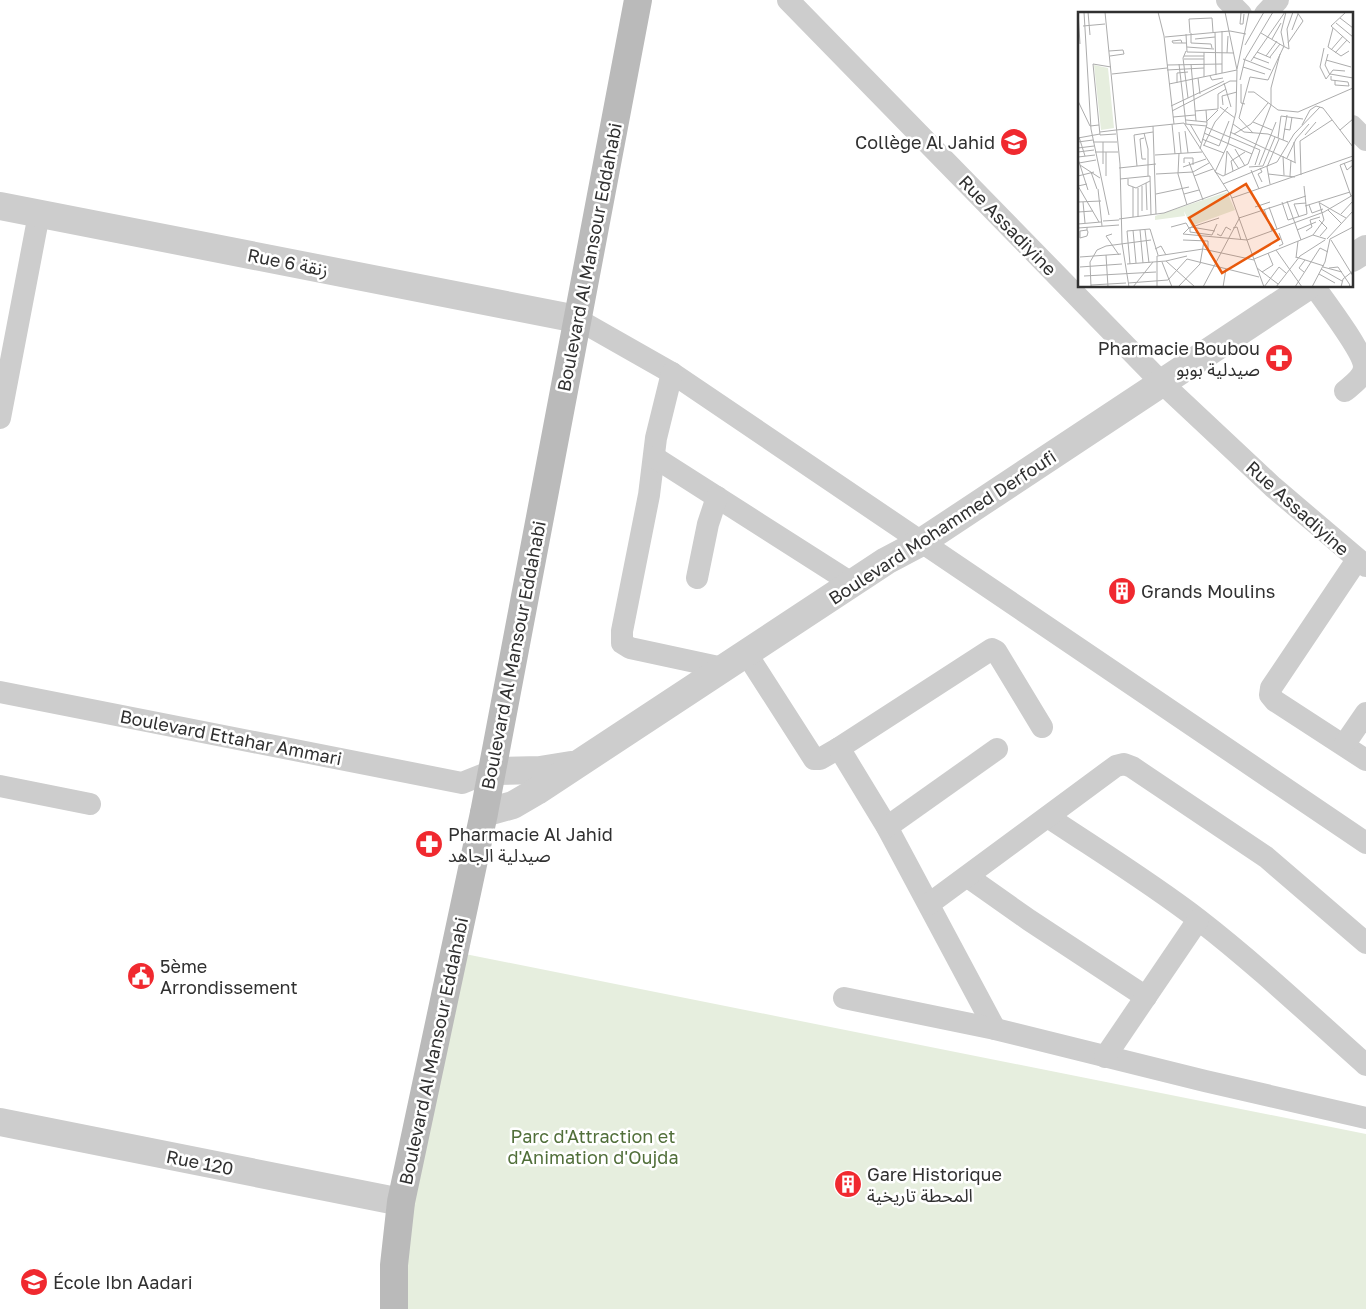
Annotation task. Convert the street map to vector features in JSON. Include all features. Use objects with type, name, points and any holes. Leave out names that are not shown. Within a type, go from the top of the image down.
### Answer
[{"type":"main road","name":"Boulevard Al Mansour Eddahabi","points":[[394,1309],[394,1265],[401,1202],[484,813],[638,0]]},
{"type":"street","name":"Rue Assadiyine","points":[[788,0],[1162,383],[1273,487],[1362,563]]},
{"type":"street","points":[[1227,0],[1239,12]]},
{"type":"street","points":[[1268,12],[1278,0]]},
{"type":"street","points":[[1354,128],[1366,140]]},
{"type":"street","name":"Rue 6 زنقة","points":[[0,206],[577,319]]},
{"type":"street","points":[[0,418],[39,214]]},
{"type":"street","points":[[1354,257],[1366,249]]},
{"type":"street","name":"Boulevard Mohammed Derfoufi","points":[[484,813],[514,805],[886,561],[920,543],[1305,288]]},
{"type":"street","points":[[1315,288],[1360,354],[1364,367],[1361,376],[1345,391]]},
{"type":"street","points":[[577,319],[672,373],[809,464],[920,543],[1366,843]]},
{"type":"street","points":[[672,373],[654,457],[649,495],[622,631],[622,642],[630,648],[723,668]]},
{"type":"street","points":[[654,457],[853,584]]},
{"type":"street","points":[[697,578],[708,524],[717,497]]},
{"type":"street","points":[[1362,563],[1271,688],[1270,695],[1275,701],[1366,760]]},
{"type":"street","points":[[746,652],[812,757],[820,759],[839,748],[992,649],[996,651],[1042,727]]},
{"type":"street","name":"Boulevard Ettahar Ammari","points":[[0,692],[462,782]]},
{"type":"street","points":[[1344,745],[1366,712]]},
{"type":"street","points":[[839,748],[887,828],[995,1028]]},
{"type":"street","points":[[887,828],[997,749]]},
{"type":"street","name":"Boulevard Mohammed Derfoufi","points":[[492,771],[540,770],[574,764]]},
{"type":"street","points":[[929,904],[1116,766],[1124,764],[1132,766],[1266,857],[1366,943]]},
{"type":"street","points":[[484,813],[462,782],[492,771]]},
{"type":"street","points":[[0,786],[90,804]]},
{"type":"street","points":[[1048,817],[1126,868],[1198,920],[1251,962],[1366,1065]]},
{"type":"street","points":[[968,877],[1029,920],[1146,996]]},
{"type":"street","points":[[1105,1057],[1198,920]]},
{"type":"street","points":[[844,998],[995,1028],[1105,1057],[1366,1118]]},
{"type":"street","name":"Rue 120","points":[[0,1122],[401,1202]]},
{"type":"green space","name":"Parc d'Attraction et d'Animation d'Oujda","points":[[465,954],[1366,1134],[1366,1309],[405,1309],[401,1285],[414,1205]]},
{"type":"place","name":"Collège Al Jahid","points":[[1014,142]]},
{"type":"place","name":"Pharmacie Boubou صيدلية بوبو","points":[[1279,358]]},
{"type":"place","name":"Grands Moulins","points":[[1122,591]]},
{"type":"place","name":"Pharmacie Al Jahid صيدلية الجاهد","points":[[429,844]]},
{"type":"place","name":"5ème Arrondissement","points":[[141,976]]},
{"type":"place","name":"Gare Historique المحطة تاريخية","points":[[848,1184]]},
{"type":"place","name":"École Ibn Aadari","points":[[34,1282]]}]
